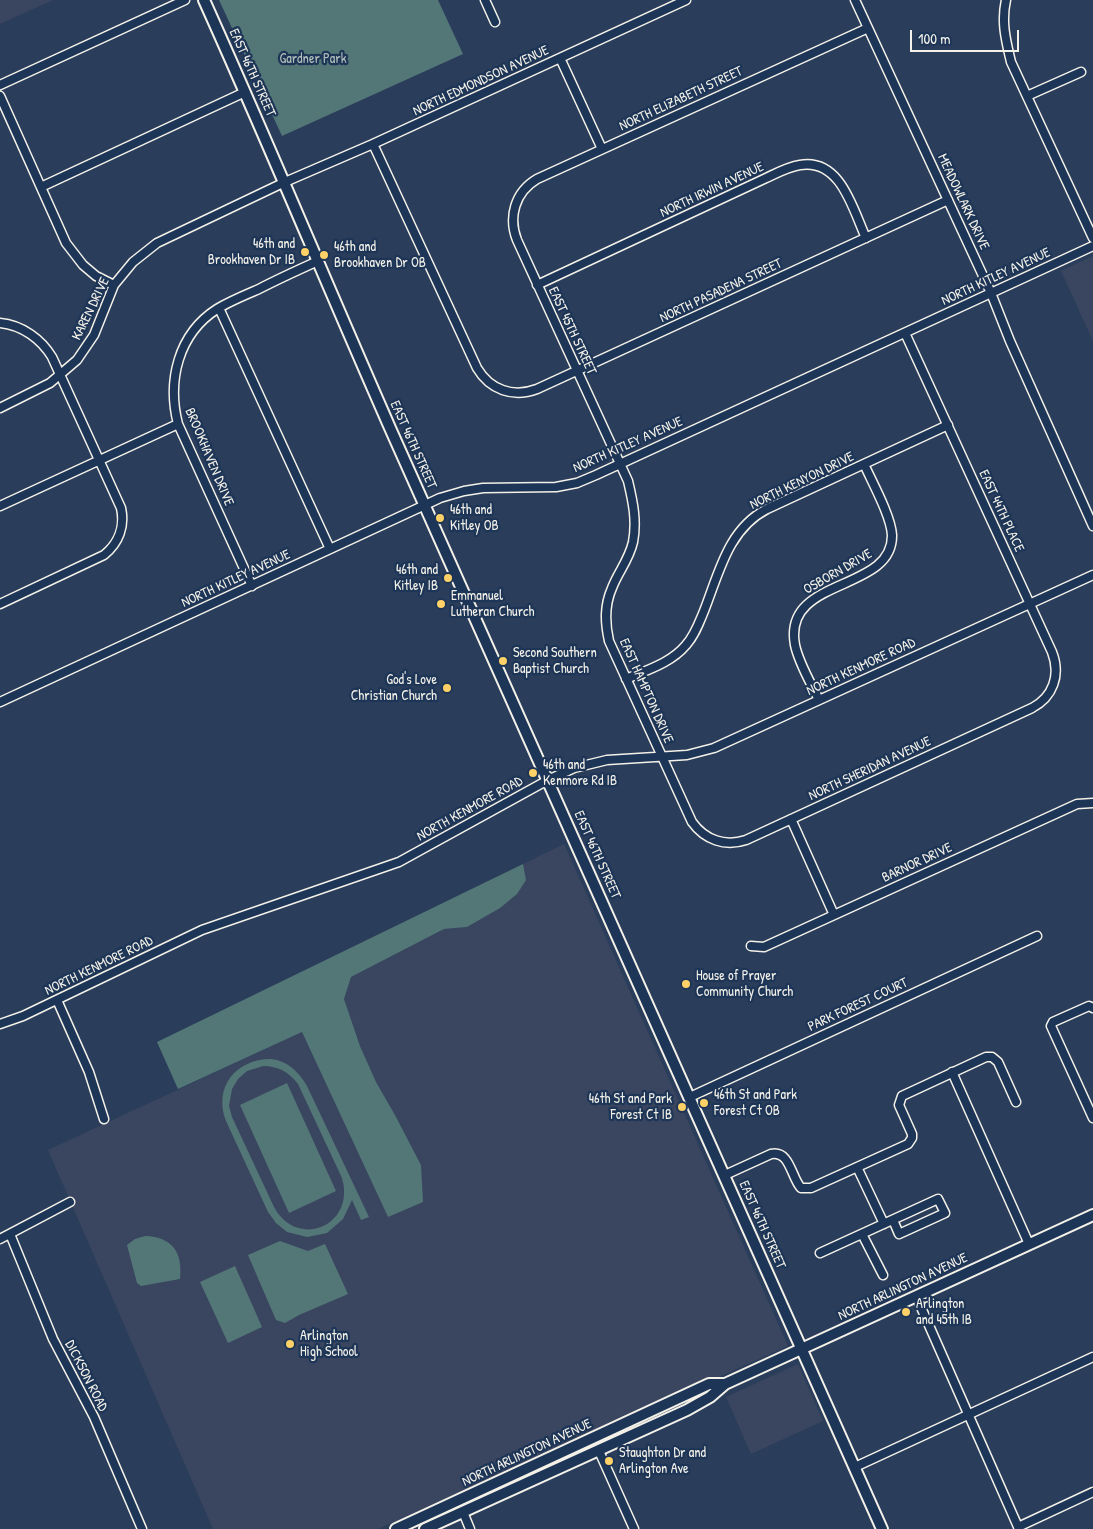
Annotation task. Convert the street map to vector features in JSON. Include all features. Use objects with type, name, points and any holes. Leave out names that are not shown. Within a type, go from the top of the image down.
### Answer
[{"type":"main road","name":"EAST 46TH STREET","points":[[204,0],[285,182],[353,345],[882,1529]]},
{"type":"main road","name":"NORTH ARLINGTON AVENUE","points":[[425,1529],[687,1410],[710,1397],[725,1384],[1093,1215]]},
{"type":"main road","name":"NORTH ARLINGTON AVENUE","points":[[396,1529],[709,1384],[725,1384]]},
{"type":"street","points":[[0,85],[185,0]]},
{"type":"street","points":[[485,0],[495,22]]},
{"type":"street","name":"NORTH EDMONDSON AVENUE","points":[[285,182],[374,144],[686,0]]},
{"type":"street","name":"MEADOWLARK DRIVE","points":[[855,0],[991,294],[1010,341],[1093,526]]},
{"type":"street","points":[[1006,0],[1004,16],[1005,40],[1011,62],[1093,238]]},
{"type":"street","name":"NORTH ELIZABETH STREET","points":[[515,206],[521,193],[534,181],[868,28]]},
{"type":"street","points":[[560,58],[602,150]]},
{"type":"street","points":[[1027,96],[1081,72]]},
{"type":"street","points":[[41,187],[246,92]]},
{"type":"street","points":[[0,96],[63,237],[72,252],[87,268],[114,285]]},
{"type":"street","name":"NORTH PASADENA STREET","points":[[374,144],[476,368],[487,382],[502,390],[515,393],[529,392],[577,371],[948,200]]},
{"type":"street","name":"NORTH IRWIN AVENUE","points":[[537,285],[755,184],[801,165],[821,167],[835,176],[842,185],[866,238]]},
{"type":"street","name":"KAREN DRIVE","points":[[0,408],[44,387],[77,360],[97,329],[114,285],[133,262],[157,243],[285,182]]},
{"type":"street","name":"EAST 45TH STREET","points":[[515,206],[513,220],[515,237],[620,464]]},
{"type":"street","name":"NORTH KITLEY AVENUE","points":[[0,702],[252,586],[424,504],[473,489],[494,487],[542,488],[563,486],[583,480],[1093,246]]},
{"type":"street","name":"BROOKHAVEN DRIVE","points":[[252,586],[178,424],[173,402],[175,369],[179,356],[194,330],[208,316],[219,308],[318,261]]},
{"type":"street","points":[[219,308],[330,549]]},
{"type":"street","points":[[0,324],[11,325],[26,331],[42,344],[52,357],[121,508],[123,521],[120,534],[112,548],[101,557],[0,604]]},
{"type":"street","name":"EAST 44TH PLACE","points":[[905,333],[1052,652],[1056,665],[1056,678],[1042,701]]},
{"type":"street","points":[[0,506],[178,424]]},
{"type":"street","name":"NORTH KENYON DRIVE","points":[[626,679],[669,659],[687,644],[698,627],[731,544],[740,530],[750,520],[767,509],[948,425]]},
{"type":"street","name":"EAST HAMPTON DRIVE","points":[[620,464],[628,481],[632,497],[635,527],[628,559],[611,588],[608,598],[605,618],[609,641],[692,822],[704,835]]},
{"type":"street","name":"OSBORN DRIVE","points":[[819,700],[797,654],[795,627],[800,614],[808,603],[819,595],[875,568],[885,558],[891,542],[890,522],[864,464]]},
{"type":"street","name":"NORTH KENMORE ROAD","points":[[0,1024],[58,1000],[202,930],[400,862],[548,780],[578,767],[600,761],[690,754],[714,748],[1093,575]]},
{"type":"street","name":"NORTH SHERIDAN AVENUE","points":[[704,835],[719,842],[734,843],[746,840],[1032,708],[1042,701]]},
{"type":"street","name":"BARNOR DRIVE","points":[[751,946],[764,947],[1076,804],[1093,803]]},
{"type":"street","points":[[792,819],[834,915]]},
{"type":"street","name":"PARK FOREST COURT","points":[[690,1097],[1037,936]]},
{"type":"street","points":[[58,1000],[89,1072],[104,1119]]},
{"type":"street","points":[[1093,1008],[1089,1006],[1053,1022],[1050,1026],[1093,1118]]},
{"type":"street","points":[[725,1175],[775,1153],[785,1157],[801,1188],[811,1188],[909,1143],[912,1134],[899,1105],[900,1098],[906,1093],[986,1057],[992,1057],[998,1062],[1016,1102]]},
{"type":"street","points":[[952,1072],[1028,1244]]},
{"type":"street","points":[[857,1167],[884,1224]]},
{"type":"street","points":[[820,1253],[938,1199],[945,1213],[900,1234],[893,1220]]},
{"type":"street","points":[[0,1239],[70,1202]]},
{"type":"street","name":"DICKSON ROAD","points":[[10,1234],[53,1339],[94,1417],[142,1529]]},
{"type":"street","points":[[862,1234],[882,1275]]},
{"type":"street","points":[[916,1296],[1019,1528],[1093,1492]]},
{"type":"street","points":[[855,1467],[1093,1357]]},
{"type":"street","points":[[599,1450],[634,1529]]},
{"type":"street","points":[[463,1512],[470,1529]]},
{"type":"shaded area","points":[[0,0],[53,0],[0,24]]},
{"type":"shaded area","points":[[1093,256],[1093,341],[1061,271]]},
{"type":"shaded area","points":[[564,844],[788,1346],[378,1529],[213,1529],[48,1150],[302,1032],[388,1217],[421,1165],[376,1083],[360,1046],[344,999],[351,977],[444,929],[467,927],[526,880],[523,864]]},
{"type":"shaded area","points":[[798,1364],[823,1421],[751,1454],[726,1397]]},
{"type":"green space","name":"Gardner Park","points":[[219,0],[438,0],[463,54],[282,136]]},
{"type":"green space","points":[[523,864],[526,880],[517,894],[500,908],[467,927],[444,929],[351,977],[344,999],[360,1046],[376,1082],[421,1165],[423,1202],[388,1217],[302,1032],[178,1089],[157,1042]]},
{"type":"green space","points":[[271,1059],[283,1062],[296,1071],[304,1081],[369,1217],[361,1220],[352,1200],[343,1219],[327,1233],[307,1237],[287,1232],[276,1223],[268,1212],[226,1121],[223,1109],[225,1086],[230,1077],[247,1064],[258,1060]],"holes":[[[263,1066],[283,1070],[298,1084],[342,1178],[344,1195],[341,1209],[333,1220],[322,1227],[309,1229],[296,1227],[284,1220],[274,1207],[232,1117],[229,1106],[232,1089],[238,1079],[247,1071]]]},
{"type":"green space","points":[[287,1083],[336,1191],[289,1213],[240,1105]]},
{"type":"green space","points":[[145,1236],[163,1239],[174,1248],[180,1261],[180,1279],[141,1286],[137,1283],[127,1245],[135,1239]]},
{"type":"green space","points":[[280,1241],[308,1251],[325,1244],[348,1294],[285,1323],[276,1320],[248,1255]]},
{"type":"green space","points":[[235,1266],[262,1327],[228,1343],[200,1282]]},
{"type":"place","name":"46th and Brookhaven Dr IB","points":[[305,252]]},
{"type":"place","name":"46th and Brookhaven Dr OB","points":[[324,255]]},
{"type":"place","name":"46th and Kitley OB","points":[[440,518]]},
{"type":"place","name":"46th and Kitley IB","points":[[448,578]]},
{"type":"place","name":"Emmanuel Lutheran Church","points":[[441,604]]},
{"type":"place","name":"Second Southern Baptist Church","points":[[503,661]]},
{"type":"place","name":"God's Love Christian Church","points":[[447,688]]},
{"type":"place","name":"46th and Kenmore Rd IB","points":[[533,773]]},
{"type":"place","name":"House of Prayer Community Church","points":[[686,984]]},
{"type":"place","name":"46th St and Park Forest Ct OB","points":[[704,1103]]},
{"type":"place","name":"46th St and Park Forest Ct IB","points":[[682,1107]]},
{"type":"place","name":"Arlington and 45th IB","points":[[906,1312]]},
{"type":"place","name":"Arlington High School","points":[[290,1344]]},
{"type":"place","name":"Staughton Dr and Arlington Ave","points":[[609,1461]]}]
